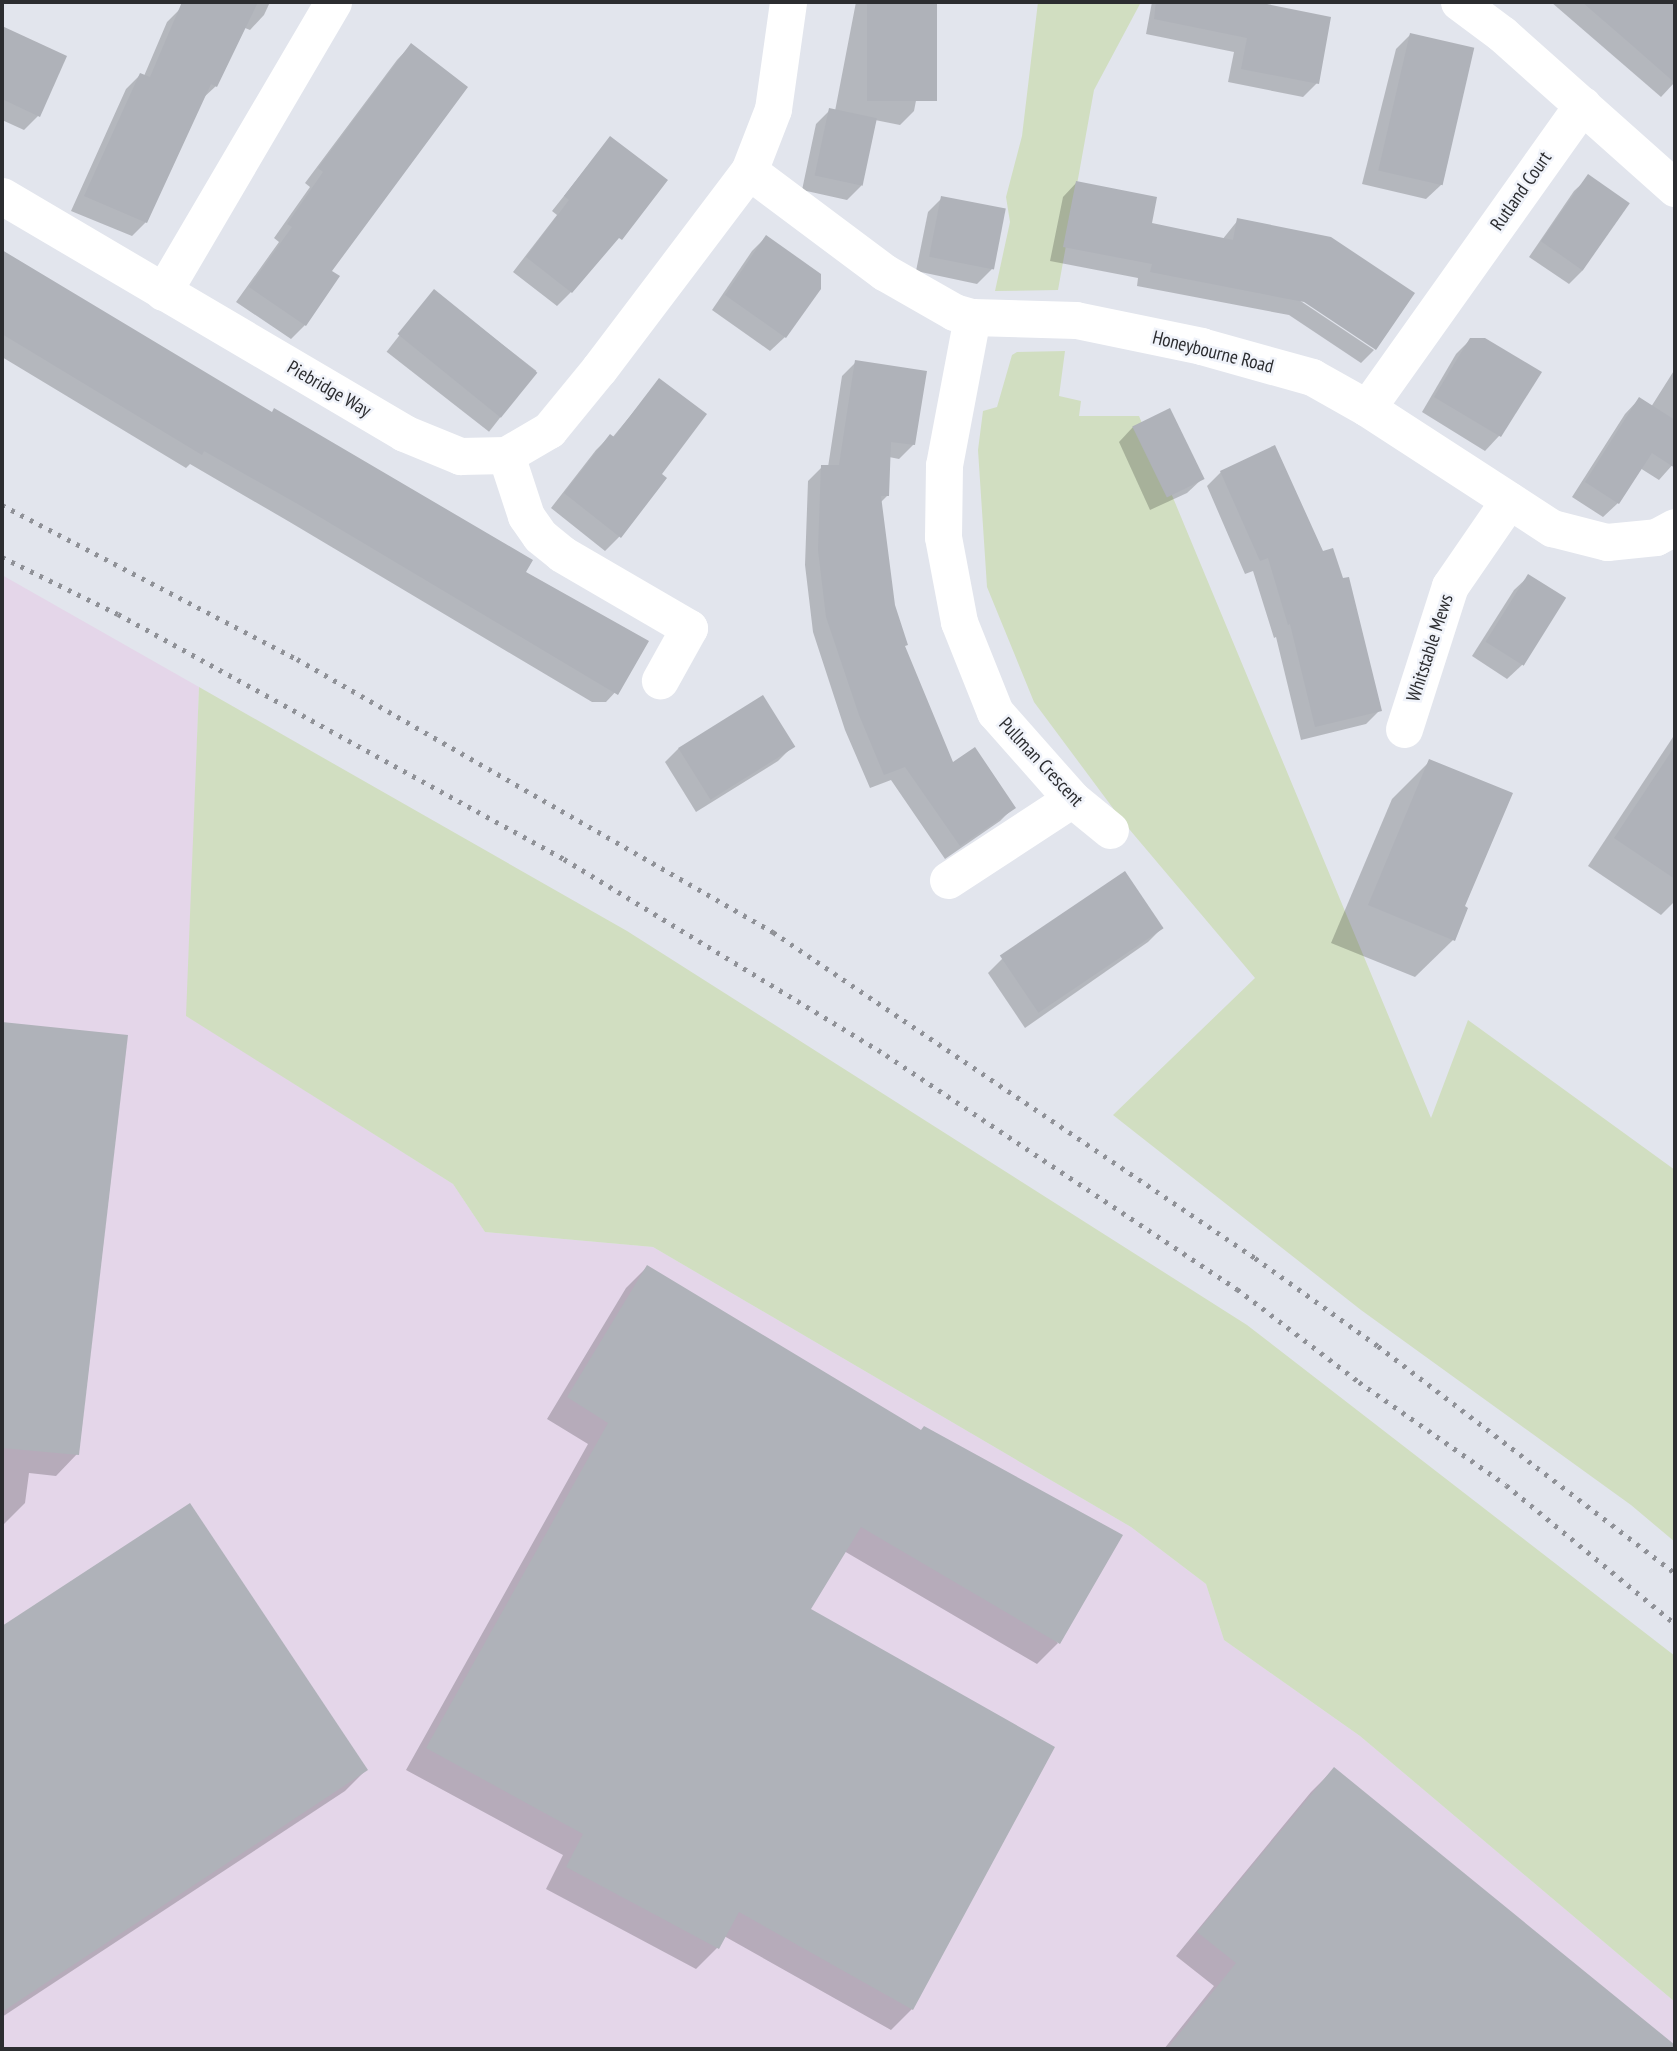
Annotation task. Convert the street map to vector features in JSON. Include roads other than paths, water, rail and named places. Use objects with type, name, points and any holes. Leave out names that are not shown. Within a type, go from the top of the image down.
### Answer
[{"type":"street","points":[[163,292],[333,2]]},
{"type":"street","name":"Piebridge Way","points":[[2,197],[404,433],[460,456],[506,455],[549,429],[599,369],[749,171],[773,109],[788,2]]},
{"type":"street","points":[[1459,2],[1502,34],[1675,188]]},
{"type":"street","name":"Rutland Court","points":[[1367,408],[1582,105]]},
{"type":"street","name":"Honeybourne Road","points":[[749,171],[884,272],[954,313],[972,317],[1076,320],[1201,346],[1312,377],[1367,408],[1552,528],[1607,542],[1656,537],[1675,527]]},
{"type":"street","name":"Pullman Crescent","points":[[972,317],[944,465],[943,537],[959,622],[995,712],[1072,799],[1110,830]]},
{"type":"street","points":[[506,455],[526,516],[540,536],[562,554],[689,628],[660,680]]},
{"type":"street","name":"Whitstable Mews","points":[[1404,729],[1450,586],[1509,500]]},
{"type":"street","points":[[947,880],[1072,799]]},
{"type":"railway","points":[[2,505],[297,659],[773,932],[1255,1258],[1378,1346],[1675,1573]]},
{"type":"railway","points":[[2,557],[118,614],[564,859],[886,1055],[1237,1289],[1359,1382],[1506,1485],[1675,1624]]}]
